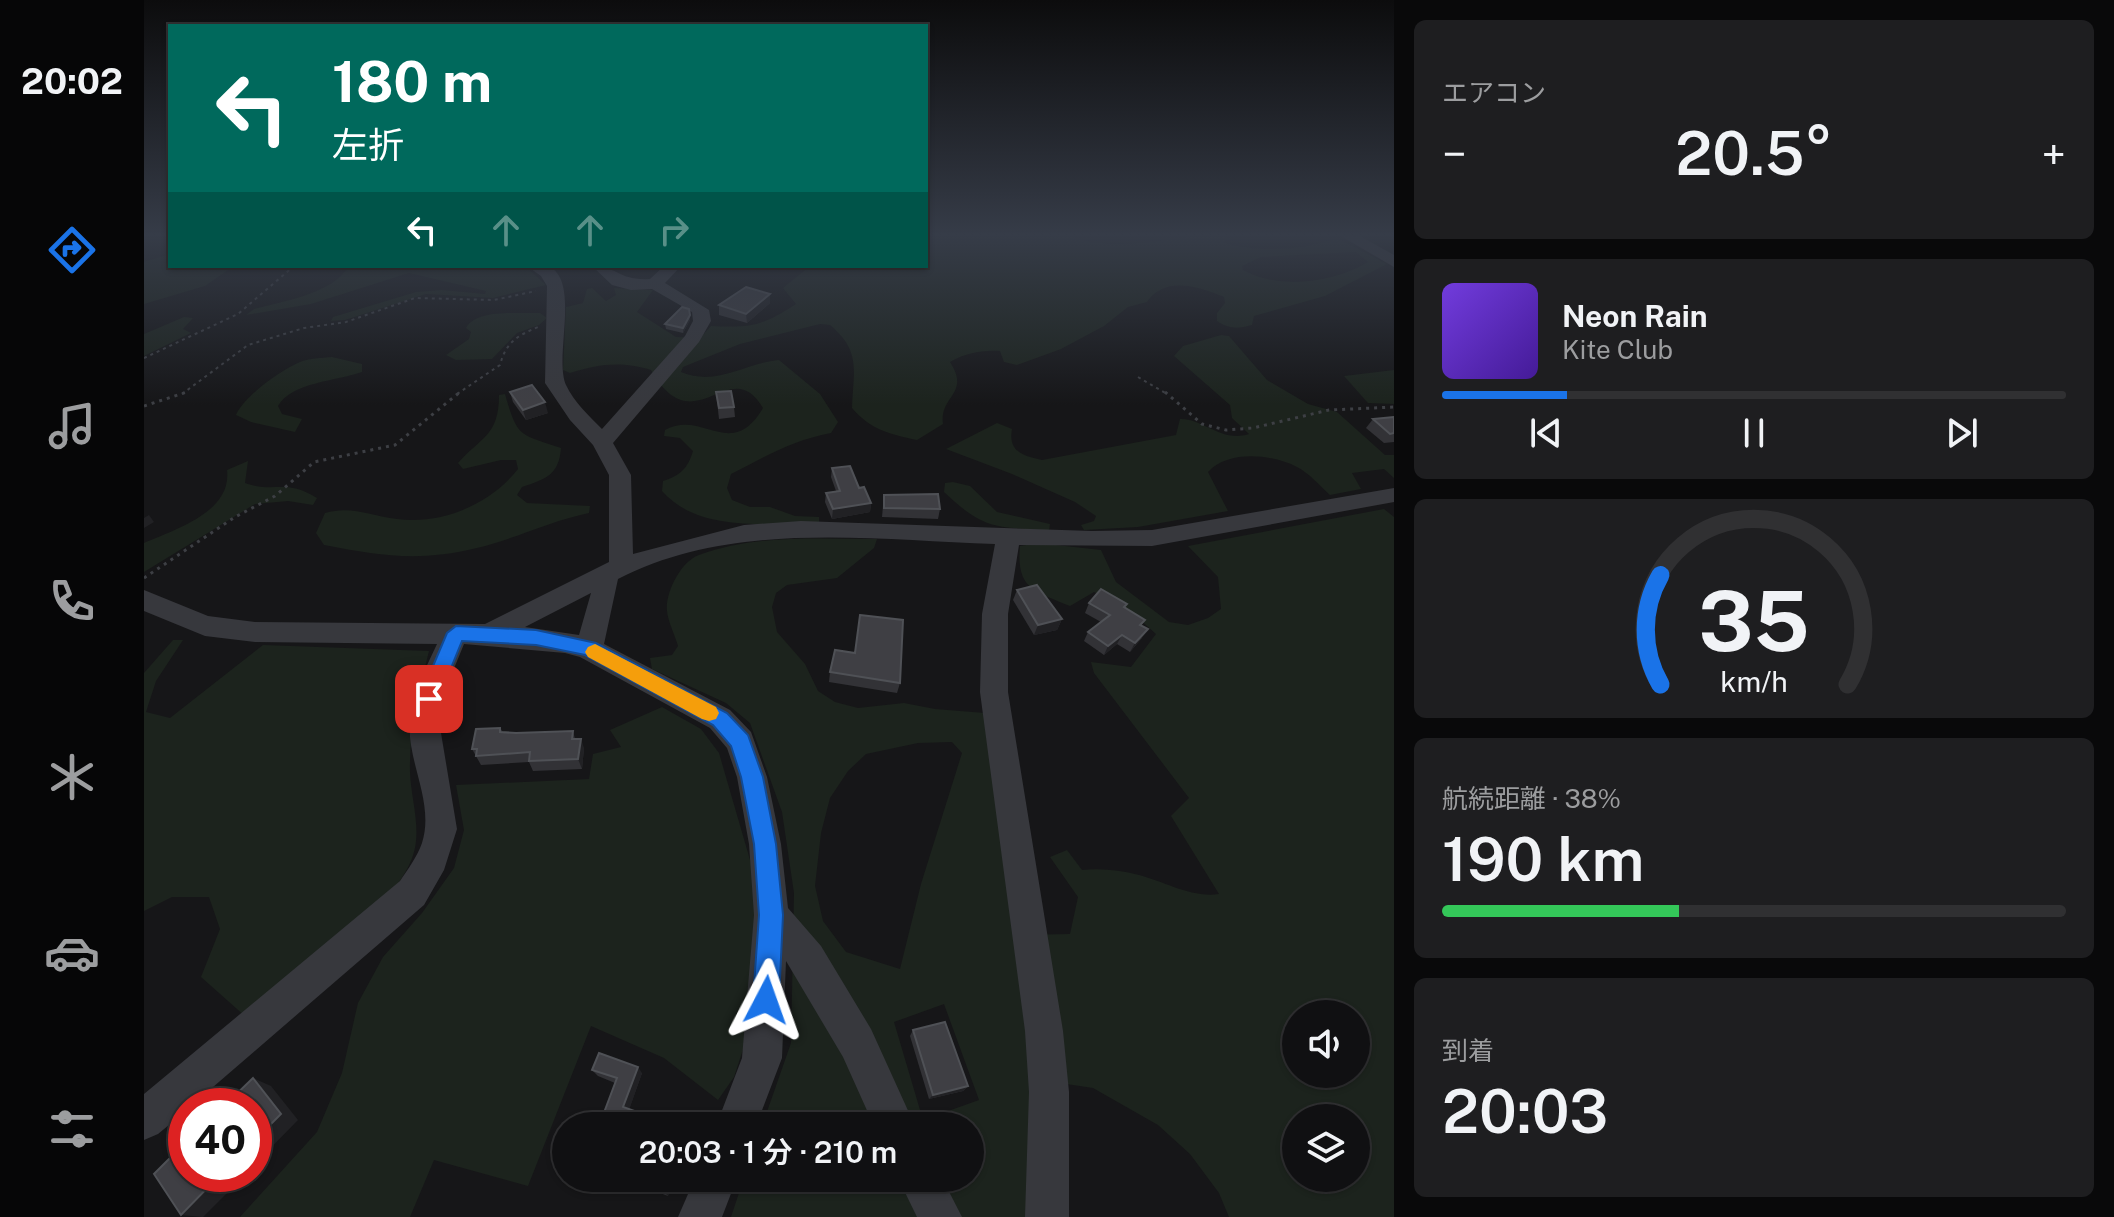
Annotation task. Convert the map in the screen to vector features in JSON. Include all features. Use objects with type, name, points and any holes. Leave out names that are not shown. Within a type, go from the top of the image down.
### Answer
[{"type":"street","points":[[552,292],[557,316],[555,383],[577,416],[602,442],[620,475],[614,571],[589,649]]},
{"type":"street","points":[[602,442],[693,338],[702,321],[700,310],[668,292]]},
{"type":"street","points":[[144,1120],[388,916],[417,884],[439,841],[441,819],[425,741],[424,720],[429,699],[472,634],[614,571],[698,543],[769,530],[1123,539],[1178,535],[1394,495]]},
{"type":"street","points":[[1008,536],[995,614],[994,692],[1044,1031],[1049,1092],[1047,1217]]},
{"type":"street","points":[[144,600],[205,626],[241,631],[536,637],[589,649],[720,719],[740,741],[752,777],[765,844],[771,915],[762,1058],[741,1112]]},
{"type":"street","points":[[771,915],[815,971],[857,1043],[889,1112]]},
{"type":"street","points":[[700,1217],[710,1192]]},
{"type":"street","points":[[927,1192],[940,1217]]},
{"type":"path","points":[[144,358],[238,314],[264,292]]},
{"type":"path","points":[[144,406],[186,393],[248,345],[304,328],[346,322],[415,298],[494,300],[511,292]]},
{"type":"path","points":[[144,578],[235,517],[275,496],[314,462],[395,445],[448,400],[500,365],[504,350],[515,337],[557,316]]},
{"type":"path","points":[[1138,377],[1165,391],[1210,428],[1237,433],[1270,421],[1321,411],[1394,407]]},
{"type":"shaded area","points":[[144,292],[185,292],[144,304]]},
{"type":"shaded area","points":[[314,292],[350,292],[311,304],[246,315],[254,309]]},
{"type":"shaded area","points":[[416,292],[518,292],[493,298],[426,294],[345,320],[331,321],[333,317]]},
{"type":"shaded area","points":[[586,292],[596,292],[606,301],[616,295],[615,292],[652,292],[637,312],[676,337],[700,338],[711,326],[756,324],[796,304],[786,292],[1157,292],[1147,302],[1128,307],[1104,326],[1061,349],[1017,365],[1004,362],[1000,351],[980,352],[950,362],[957,381],[945,407],[943,424],[917,440],[881,430],[852,408],[854,373],[851,353],[830,325],[820,324],[740,344],[683,367],[681,372],[707,377],[779,360],[820,394],[838,422],[831,433],[791,445],[731,474],[727,488],[732,500],[750,507],[770,507],[795,516],[819,517],[819,524],[715,520],[678,505],[662,491],[663,481],[682,470],[693,451],[680,438],[664,436],[665,430],[692,425],[728,433],[740,431],[751,424],[763,408],[750,393],[737,389],[697,401],[682,400],[667,391],[651,370],[640,367],[601,366],[570,373],[563,370],[566,307],[583,303]]},
{"type":"shaded area","points":[[1209,292],[1333,292],[1254,316],[1252,325],[1238,328],[1217,321],[1217,313],[1225,303],[1224,297]]},
{"type":"shaded area","points":[[499,313],[540,313],[547,318],[539,325],[517,333],[492,359],[456,360],[446,355],[469,339],[471,332],[466,328],[479,317]]},
{"type":"shaded area","points":[[184,317],[193,318],[183,329],[191,333],[144,356],[144,334]]},
{"type":"shaded area","points":[[1221,335],[1229,336],[1267,380],[1308,404],[1337,412],[1385,455],[1394,455],[1394,478],[1384,469],[1352,473],[1361,489],[1330,495],[1297,467],[1275,459],[1238,457],[1208,472],[1228,511],[1138,527],[1084,530],[1081,525],[1094,521],[1096,516],[1075,502],[946,449],[997,423],[1012,429],[1012,443],[1018,451],[1042,460],[1176,435],[1180,419],[1230,435],[1249,434],[1232,418],[1230,405],[1174,356],[1183,346]]},
{"type":"shaded area","points":[[332,357],[362,364],[362,372],[304,387],[285,398],[278,406],[282,414],[302,419],[295,432],[251,422],[236,415],[254,392],[283,371],[304,361]]},
{"type":"shaded area","points":[[1394,370],[1394,404],[1368,403],[1344,376]]},
{"type":"shaded area","points":[[505,394],[513,419],[522,432],[561,448],[560,457],[550,475],[522,487],[517,495],[527,503],[590,506],[589,513],[491,544],[437,555],[382,554],[324,545],[316,533],[325,513],[352,511],[397,519],[431,519],[464,509],[494,492],[518,469],[516,460],[501,460],[463,469],[458,463],[492,428],[499,395]]},
{"type":"shaded area","points":[[248,461],[245,483],[306,492],[317,498],[313,505],[288,501],[255,504],[144,572],[144,543],[186,525],[211,508],[221,497],[227,470]]},
{"type":"shaded area","points":[[945,483],[970,486],[997,512],[1050,524],[1049,531],[1003,527],[981,520],[944,492]]},
{"type":"shaded area","points":[[1384,509],[1394,517],[1394,1217],[1229,1217],[1219,1193],[1190,1154],[1158,1125],[1093,1088],[1033,1079],[1029,1217],[731,1217],[739,1192],[984,1192],[984,1112],[945,1112],[979,1100],[944,1004],[894,1022],[921,1112],[767,1112],[791,1043],[794,893],[782,812],[750,723],[726,703],[652,669],[650,658],[672,655],[678,646],[667,604],[680,571],[699,555],[743,544],[787,539],[877,539],[874,548],[837,578],[787,585],[776,593],[772,607],[777,632],[805,664],[818,691],[835,702],[858,708],[904,703],[985,713],[1021,935],[1070,934],[1078,897],[1050,857],[1067,850],[1082,870],[1125,872],[1189,892],[1219,894],[1171,816],[1189,798],[1094,673],[1091,662],[1131,667],[1156,634],[1128,609],[1094,592],[1070,606],[1030,587],[1021,572],[1020,546],[1038,543],[1101,550],[1116,582],[1169,622],[1188,625],[1208,618],[1221,609],[1218,577],[1188,546]],"holes":[[[952,742],[962,753],[921,884],[900,969],[846,952],[823,921],[815,886],[821,833],[830,798],[848,771],[866,754],[918,743]]]},
{"type":"shaded area","points":[[173,640],[183,640],[156,681],[146,712],[170,718],[263,645],[429,651],[411,741],[410,772],[416,841],[410,863],[398,884],[360,926],[246,1017],[201,977],[220,929],[209,897],[172,897],[144,911],[144,673]]},
{"type":"shaded area","points":[[662,707],[701,729],[719,753],[757,884],[749,1031],[734,1077],[718,1100],[664,1058],[591,1026],[557,1112],[552,1112],[552,1125],[528,1186],[434,1160],[410,1217],[240,1217],[263,1192],[272,1192],[272,1182],[317,1132],[342,1073],[358,1003],[383,957],[422,913],[454,868],[464,830],[456,785],[589,779],[593,754],[621,747],[610,730]]},
{"type":"building","points":[[739,292],[770,294],[746,314],[719,305]]},
{"type":"building","points":[[682,307],[689,309],[690,315],[683,328],[665,324]]},
{"type":"building","points":[[532,385],[545,402],[523,410],[510,392]]},
{"type":"building","points":[[731,391],[734,407],[719,408],[716,392]]},
{"type":"building","points":[[1394,417],[1394,433],[1390,434],[1373,419]]},
{"type":"building","points":[[850,466],[859,488],[864,487],[871,503],[833,509],[826,493],[840,491],[832,468]]},
{"type":"building","points":[[938,494],[940,509],[884,508],[884,495]]},
{"type":"building","points":[[1037,585],[1062,619],[1038,625],[1017,590]]},
{"type":"building","points":[[1101,589],[1127,604],[1124,607],[1145,620],[1140,625],[1148,629],[1135,643],[1122,635],[1108,646],[1088,632],[1110,615],[1089,603]]},
{"type":"building","points":[[860,615],[903,620],[900,683],[830,672],[835,650],[855,653]]},
{"type":"building","points":[[500,728],[500,732],[516,733],[573,731],[572,739],[581,739],[578,759],[529,761],[530,752],[476,756],[477,749],[472,749],[476,729]]},
{"type":"building","points":[[945,1022],[968,1086],[933,1095],[913,1030]]},
{"type":"building","points":[[599,1053],[638,1067],[623,1107],[637,1112],[604,1112],[617,1078],[592,1070]]},
{"type":"building","points":[[253,1078],[261,1088],[243,1088]]},
{"type":"building","points":[[272,1102],[281,1114],[272,1123]]},
{"type":"building","points":[[168,1160],[168,1192],[203,1192],[181,1215],[154,1174]]},
{"type":"slow traffic","points":[[595,652],[709,713]]},
{"type":"route","points":[[429,699],[456,633],[536,637],[589,649],[720,719],[740,741],[752,777],[765,844],[771,915],[766,1000]]}]
